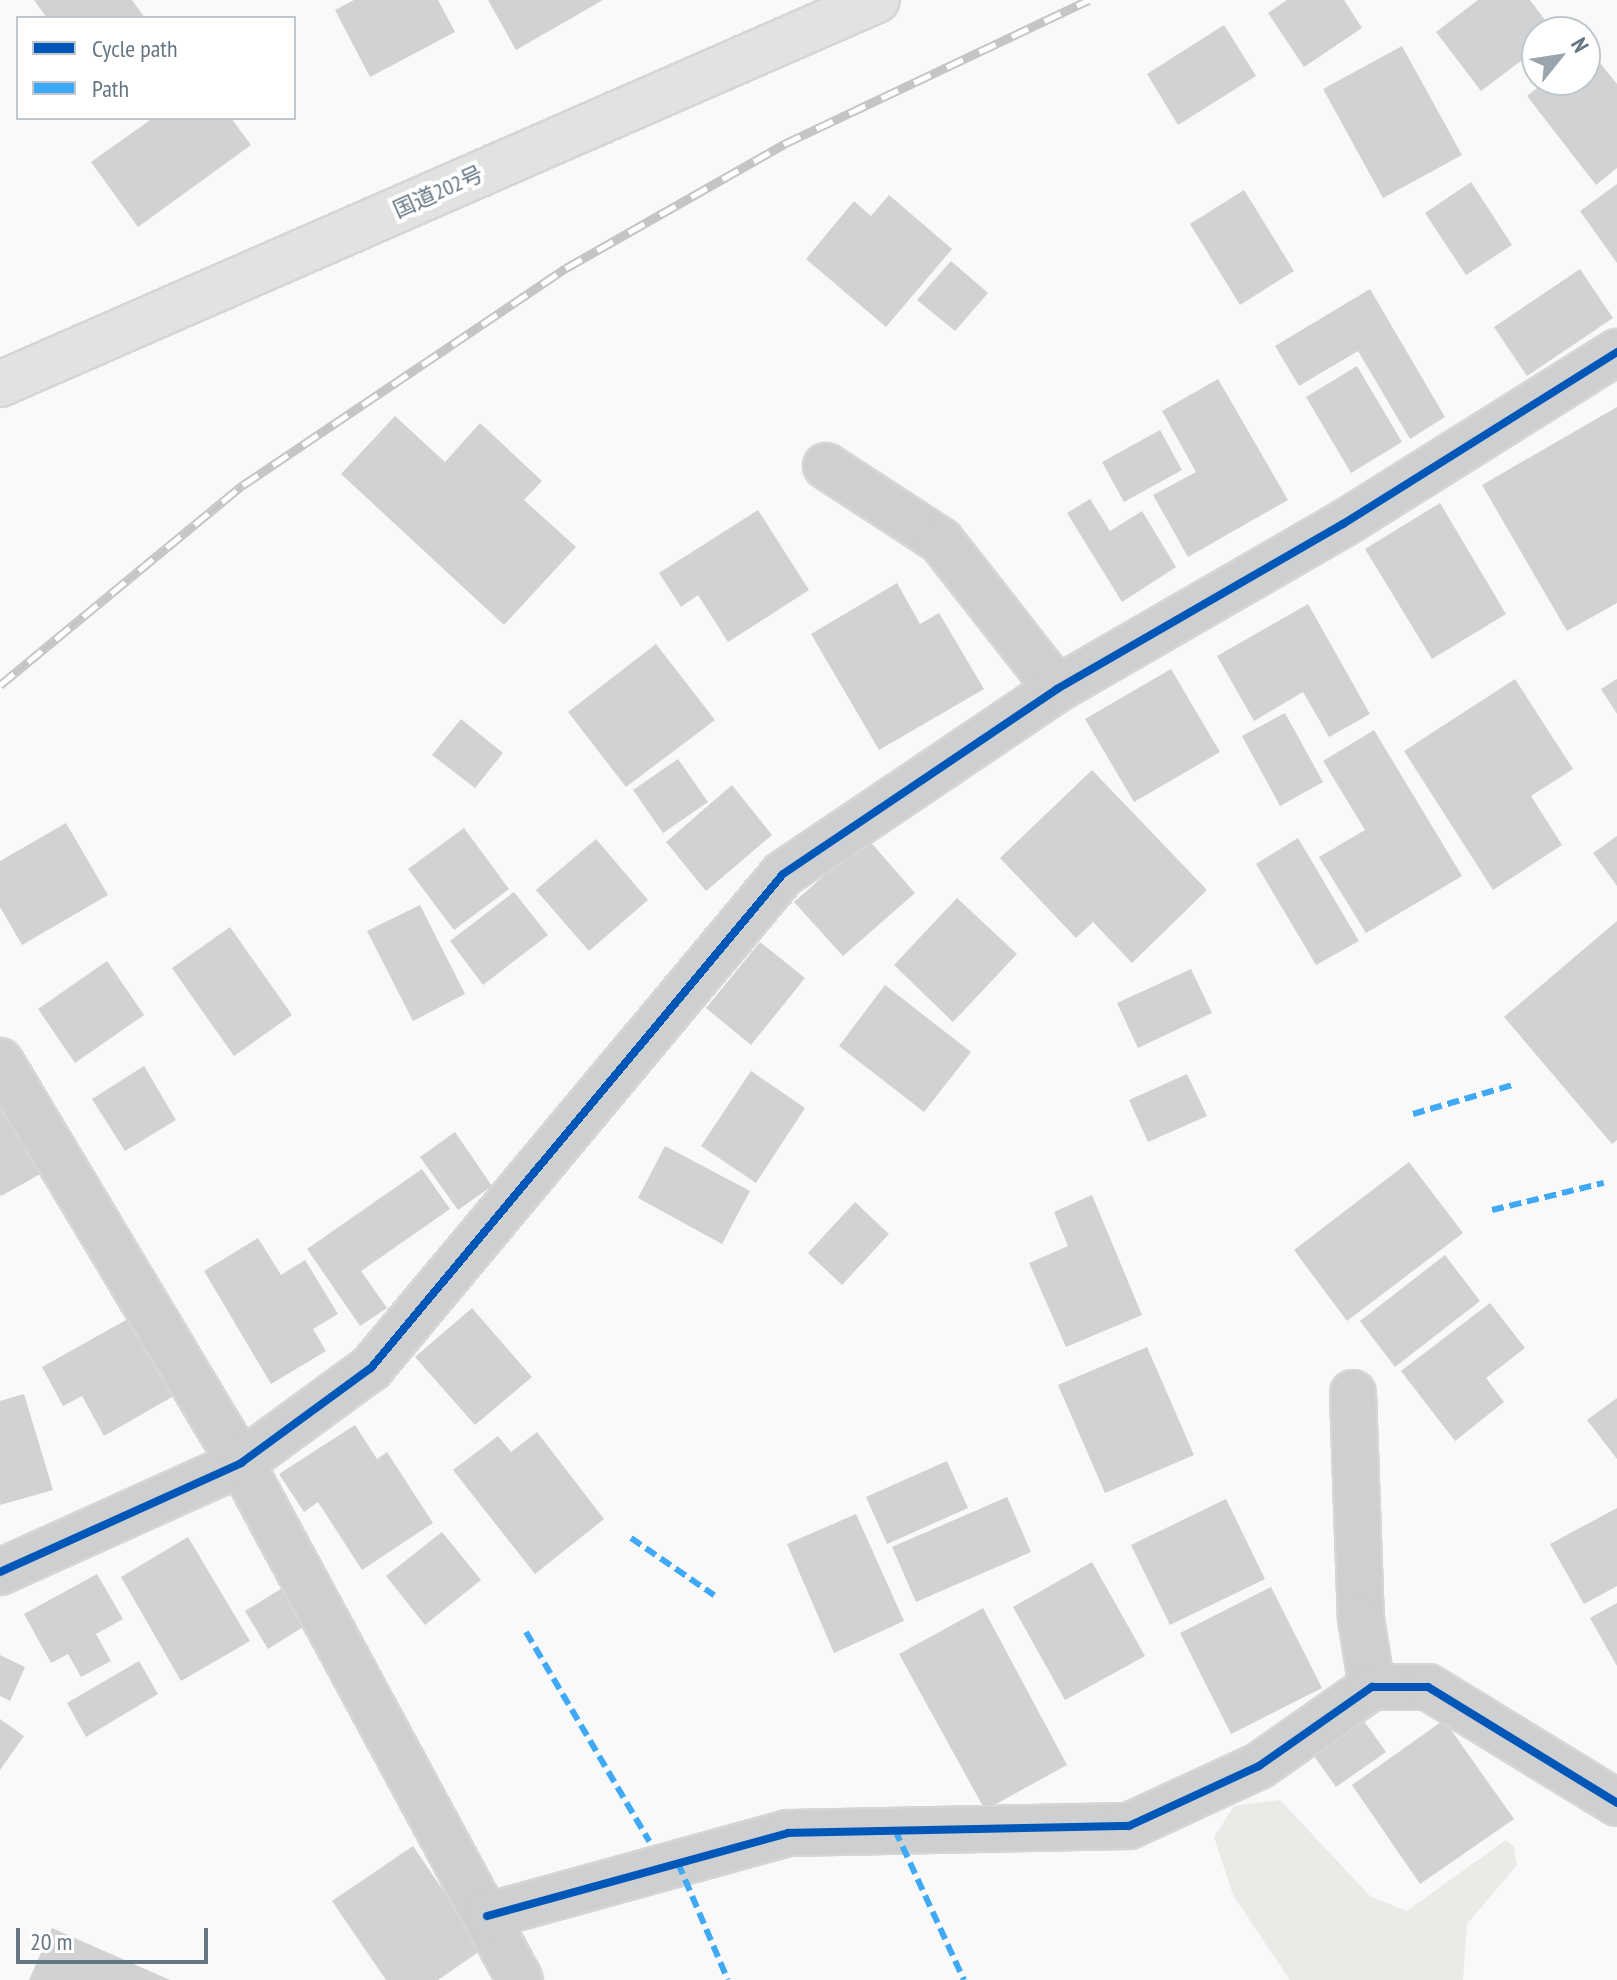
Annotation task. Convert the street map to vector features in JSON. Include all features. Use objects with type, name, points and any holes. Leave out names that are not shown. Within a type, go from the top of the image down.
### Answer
[{"type":"highway","name":"国道202号","points":[[0,384],[877,0]]},
{"type":"street","points":[[0,1572],[241,1463],[371,1368],[783,874],[1057,689],[1343,524],[1617,352]]},
{"type":"street","points":[[826,466],[941,541],[1057,689]]},
{"type":"street","points":[[0,1061],[241,1463],[487,1916],[511,1977]]},
{"type":"street","points":[[1353,1393],[1361,1619],[1372,1687]]},
{"type":"street","points":[[487,1916],[788,1833],[1129,1826],[1259,1766],[1372,1687],[1428,1687],[1617,1803]]},
{"type":"shaded area","points":[[1280,1800],[1371,1897],[1407,1911],[1506,1840],[1514,1847],[1517,1865],[1467,1924],[1463,1980],[1290,1980],[1233,1895],[1214,1837],[1234,1806]]},
{"type":"building","points":[[34,0],[132,0],[144,16],[46,16]]},
{"type":"building","points":[[354,0],[438,0],[455,32],[370,77],[335,10]]},
{"type":"building","points":[[488,0],[603,0],[516,50]]},
{"type":"building","points":[[1287,0],[1344,0],[1362,28],[1304,67],[1268,13]]},
{"type":"building","points":[[1478,0],[1530,0],[1542,16],[1521,16],[1521,61],[1481,91],[1436,32]]},
{"type":"building","points":[[1224,25],[1256,76],[1178,125],[1147,74]]},
{"type":"building","points":[[1402,46],[1462,155],[1383,198],[1323,89]]},
{"type":"building","points":[[1601,64],[1617,84],[1617,168],[1596,185],[1527,96],[1601,96]]},
{"type":"building","points":[[150,120],[232,120],[251,145],[138,227],[91,162]]},
{"type":"building","points":[[1471,182],[1512,245],[1466,275],[1425,213]]},
{"type":"building","points":[[1617,184],[1617,263],[1580,211]]},
{"type":"building","points":[[1244,190],[1294,271],[1240,305],[1190,224]]},
{"type":"building","points":[[889,195],[952,249],[886,327],[806,259],[854,201],[871,216]]},
{"type":"building","points":[[951,261],[988,293],[955,331],[917,300]]},
{"type":"building","points":[[1580,269],[1613,318],[1527,376],[1494,327]]},
{"type":"building","points":[[1370,289],[1445,417],[1410,439],[1358,351],[1299,386],[1275,346]]},
{"type":"building","points":[[1357,366],[1402,442],[1351,473],[1306,397]]},
{"type":"building","points":[[1218,379],[1288,500],[1188,557],[1153,495],[1196,472],[1162,411]]},
{"type":"building","points":[[1617,407],[1617,603],[1567,631],[1482,485]]},
{"type":"building","points":[[395,416],[445,462],[480,423],[542,481],[524,500],[576,547],[504,625],[341,474]]},
{"type":"building","points":[[1160,430],[1182,470],[1124,502],[1102,462]]},
{"type":"building","points":[[1090,499],[1110,531],[1142,511],[1176,567],[1122,602],[1067,513]]},
{"type":"building","points":[[1440,503],[1506,614],[1432,659],[1365,549]]},
{"type":"building","points":[[758,510],[809,590],[728,642],[698,595],[681,607],[659,573]]},
{"type":"building","points":[[897,583],[920,624],[939,613],[984,689],[879,750],[811,634]]},
{"type":"building","points":[[1308,604],[1370,714],[1329,737],[1303,692],[1254,721],[1217,656]]},
{"type":"building","points":[[656,644],[715,720],[626,787],[568,712]]},
{"type":"building","points":[[1171,669],[1220,752],[1134,802],[1085,719]]},
{"type":"building","points":[[1515,679],[1573,769],[1531,796],[1562,845],[1493,890],[1404,751]]},
{"type":"building","points":[[1617,679],[1617,714],[1601,689]]},
{"type":"building","points":[[1285,713],[1323,782],[1280,806],[1242,736]]},
{"type":"building","points":[[461,719],[503,753],[475,788],[432,755]]},
{"type":"building","points":[[1374,730],[1462,876],[1366,933],[1319,857],[1365,830],[1323,761]]},
{"type":"building","points":[[678,759],[708,802],[663,833],[633,790]]},
{"type":"building","points":[[1092,770],[1207,890],[1132,963],[1093,922],[1076,938],[1000,858]]},
{"type":"building","points":[[732,785],[772,835],[706,891],[666,842]]},
{"type":"building","points":[[66,823],[108,895],[22,945],[0,907],[0,861]]},
{"type":"building","points":[[464,828],[509,889],[454,930],[408,869]]},
{"type":"building","points":[[1617,836],[1617,886],[1593,853]]},
{"type":"building","points":[[867,838],[915,893],[843,956],[794,902]]},
{"type":"building","points":[[1298,838],[1359,941],[1316,965],[1256,864]]},
{"type":"building","points":[[596,839],[648,900],[589,951],[536,890]]},
{"type":"building","points":[[514,892],[548,935],[483,985],[450,941]]},
{"type":"building","points":[[957,898],[1017,954],[953,1022],[894,965]]},
{"type":"building","points":[[420,905],[465,994],[413,1021],[367,931]]},
{"type":"building","points":[[1617,921],[1617,1140],[1612,1144],[1504,1017]]},
{"type":"building","points":[[230,927],[292,1015],[234,1056],[172,968]]},
{"type":"building","points":[[760,942],[805,978],[751,1045],[706,1008]]},
{"type":"building","points":[[107,961],[144,1015],[75,1063],[38,1009]]},
{"type":"building","points":[[1191,969],[1212,1013],[1138,1048],[1117,1003]]},
{"type":"building","points":[[885,985],[971,1052],[924,1112],[839,1046]]},
{"type":"building","points":[[144,1066],[176,1120],[125,1151],[92,1099]]},
{"type":"building","points":[[751,1071],[805,1108],[756,1183],[701,1146]]},
{"type":"building","points":[[1187,1074],[1207,1116],[1148,1142],[1129,1100]]},
{"type":"building","points":[[0,1089],[44,1172],[1,1196],[0,1194]]},
{"type":"building","points":[[455,1132],[492,1186],[458,1210],[420,1157]]},
{"type":"building","points":[[665,1146],[750,1191],[722,1244],[638,1198]]},
{"type":"building","points":[[1409,1162],[1463,1233],[1347,1321],[1294,1250]]},
{"type":"building","points":[[422,1169],[450,1209],[361,1271],[387,1308],[360,1326],[307,1249]]},
{"type":"building","points":[[1092,1195],[1142,1315],[1066,1347],[1029,1263],[1068,1246],[1054,1212]]},
{"type":"building","points":[[855,1202],[889,1234],[842,1285],[808,1253]]},
{"type":"building","points":[[258,1238],[281,1275],[305,1260],[338,1314],[313,1329],[326,1351],[271,1384],[204,1271]]},
{"type":"building","points":[[1445,1255],[1480,1301],[1395,1367],[1360,1321]]},
{"type":"building","points":[[1490,1303],[1525,1348],[1486,1378],[1504,1402],[1455,1441],[1401,1371]]},
{"type":"building","points":[[472,1308],[532,1377],[475,1425],[415,1357]]},
{"type":"building","points":[[135,1315],[179,1393],[104,1436],[82,1396],[63,1406],[42,1367]]},
{"type":"building","points":[[1147,1347],[1194,1455],[1105,1493],[1058,1385]]},
{"type":"building","points":[[24,1394],[53,1490],[0,1505],[0,1401]]},
{"type":"building","points":[[1617,1398],[1617,1459],[1587,1420]]},
{"type":"building","points":[[355,1425],[377,1459],[387,1452],[433,1523],[362,1570],[318,1502],[304,1512],[279,1474]]},
{"type":"building","points":[[537,1432],[604,1519],[535,1574],[453,1470],[498,1436],[511,1452]]},
{"type":"building","points":[[947,1461],[968,1508],[887,1544],[866,1497]]},
{"type":"building","points":[[1007,1497],[1031,1552],[916,1602],[892,1547]]},
{"type":"building","points":[[1226,1499],[1265,1579],[1170,1625],[1131,1545]]},
{"type":"building","points":[[1617,1508],[1617,1586],[1584,1604],[1550,1544]]},
{"type":"building","points":[[856,1514],[904,1621],[834,1653],[787,1544]]},
{"type":"building","points":[[442,1532],[481,1580],[425,1625],[386,1576]]},
{"type":"building","points":[[188,1537],[250,1641],[181,1681],[121,1577]]},
{"type":"building","points":[[1092,1562],[1145,1656],[1065,1700],[1013,1607]]},
{"type":"building","points":[[97,1574],[123,1619],[96,1634],[111,1661],[81,1677],[68,1654],[51,1663],[24,1614]]},
{"type":"building","points":[[292,1582],[316,1619],[268,1649],[245,1611]]},
{"type":"building","points":[[1271,1587],[1322,1688],[1231,1734],[1180,1633]]},
{"type":"building","points":[[1617,1603],[1617,1666],[1590,1618]]},
{"type":"building","points":[[983,1608],[1067,1765],[985,1810],[899,1654]]},
{"type":"building","points":[[0,1655],[25,1667],[10,1701],[0,1696]]},
{"type":"building","points":[[139,1661],[158,1694],[86,1737],[67,1703]]},
{"type":"building","points":[[0,1719],[24,1736],[0,1770]]},
{"type":"building","points":[[1444,1720],[1514,1819],[1420,1884],[1352,1785]]},
{"type":"building","points":[[1364,1721],[1386,1752],[1336,1787],[1314,1756]]},
{"type":"building","points":[[413,1846],[483,1949],[438,1980],[386,1980],[332,1901]]},
{"type":"building","points":[[52,1928],[170,1980],[29,1980]]},
{"type":"railway","points":[[0,685],[243,485],[566,268],[784,144],[1089,0]]},
{"type":"marked path","points":[[1413,1114],[1513,1085]]},
{"type":"marked path","points":[[1492,1210],[1604,1183]]},
{"type":"marked path","points":[[631,1538],[714,1595]]},
{"type":"marked path","points":[[526,1632],[649,1841]]},
{"type":"marked path","points":[[895,1830],[964,1980]]},
{"type":"marked path","points":[[678,1863],[728,1980]]},
{"type":"cycle path","points":[[0,1572],[241,1463],[371,1368],[783,874],[1057,689],[1343,524],[1617,352]]},
{"type":"cycle path","points":[[487,1916],[788,1833],[1129,1826],[1259,1766],[1372,1687],[1428,1687],[1617,1803]]}]
